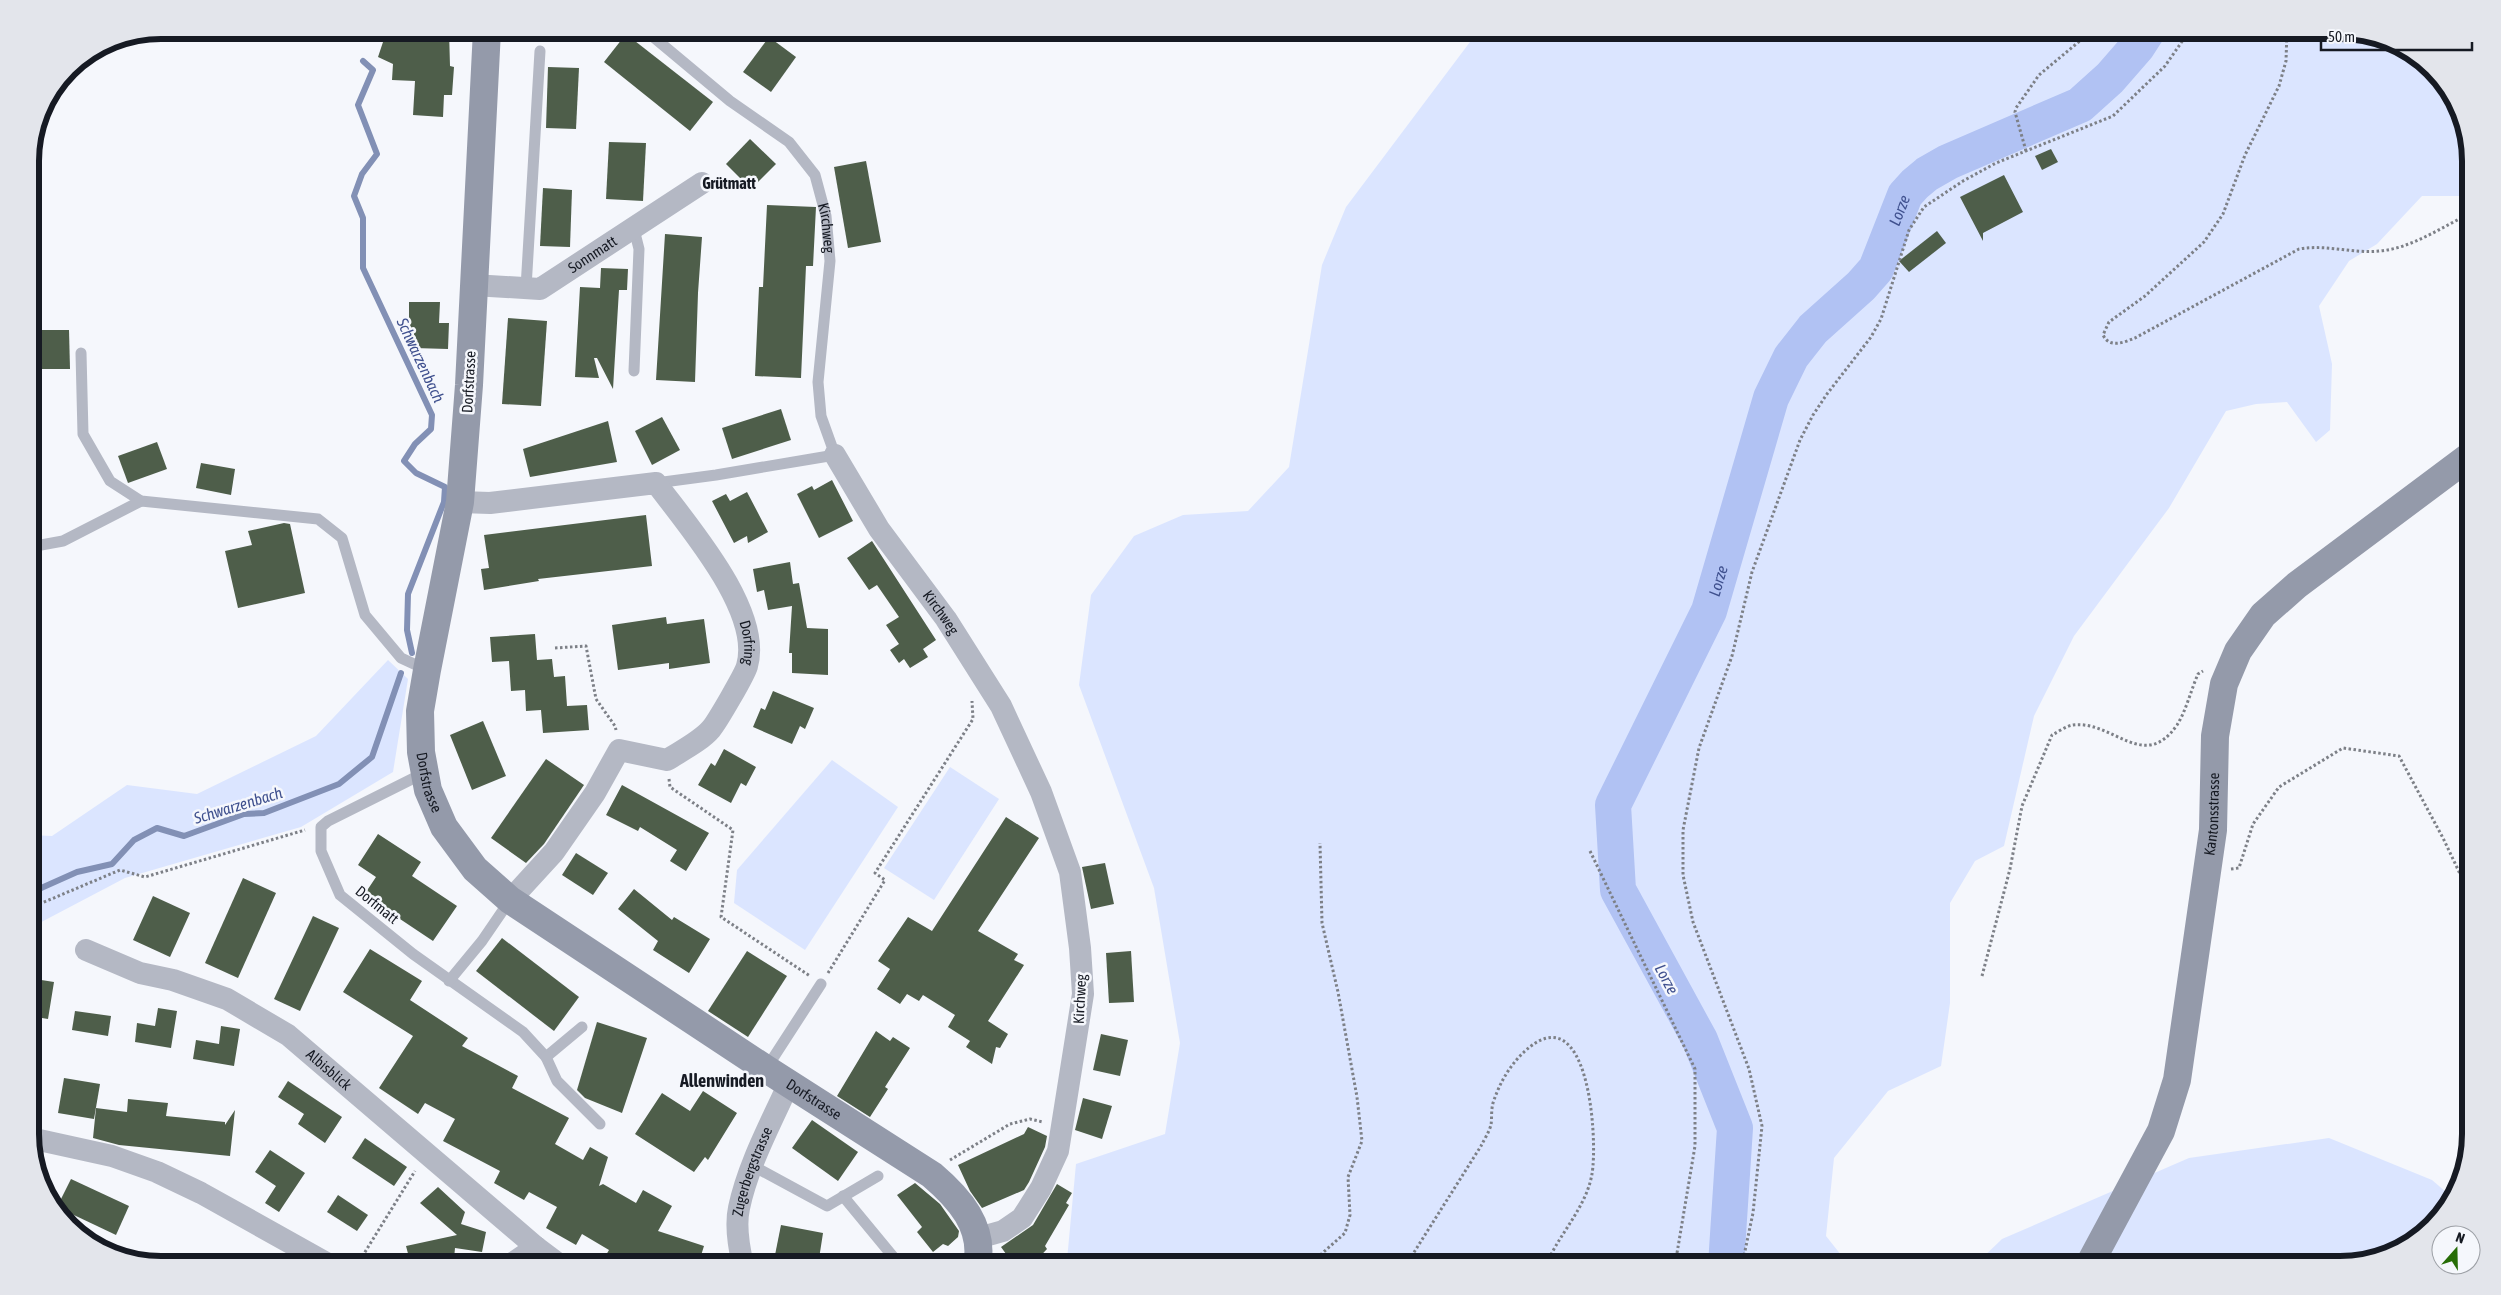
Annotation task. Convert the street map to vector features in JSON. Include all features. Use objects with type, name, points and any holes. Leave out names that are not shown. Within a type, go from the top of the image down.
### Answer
[{"type":"street","name":"Dorfstrasse","points":[[486,39],[469,386],[460,502],[420,711],[421,752],[428,790],[444,827],[462,854],[510,900],[932,1175],[965,1208],[978,1238],[977,1256]]},
{"type":"street","name":"Sonnmatt","points":[[473,285],[540,289],[702,183]]},
{"type":"street","name":"Kirchweg","points":[[835,455],[879,529],[946,619],[1001,706],[1041,792],[1070,872],[1080,948],[1083,994],[1058,1151],[1041,1188],[1022,1218],[1003,1231],[978,1238]]},
{"type":"street","name":"Kantonsstrasse","points":[[2094,1256],[2161,1132],[2177,1080],[2213,830],[2215,736],[2224,684],[2238,651],[2263,615],[2297,585],[2462,462]]},
{"type":"street","points":[[460,502],[490,503],[656,483]]},
{"type":"street","name":"Dorfring","points":[[656,483],[722,574],[741,609],[748,643],[747,666],[710,730],[668,760]]},
{"type":"street","points":[[510,900],[554,852],[594,794],[619,750],[668,760]]},
{"type":"street","name":"Albisblick","points":[[86,950],[140,973],[173,980],[226,999],[288,1035],[547,1256]]},
{"type":"street","name":"Zugerbergstrasse","points":[[741,1256],[738,1210],[753,1166],[778,1076]]},
{"type":"street","points":[[39,1140],[112,1156],[157,1172],[201,1193],[314,1256]]},
{"type":"street","points":[[524,1256],[536,1248]]},
{"type":"lane","name":"Kirchweg","points":[[656,39],[730,101],[789,142],[815,175],[826,216],[830,261],[818,382],[822,416],[835,455]]},
{"type":"lane","points":[[526,288],[540,51]]},
{"type":"lane","points":[[634,229],[639,249],[634,371]]},
{"type":"lane","points":[[81,353],[83,434],[110,480],[141,501],[318,519],[342,538],[366,615],[401,658],[427,670]]},
{"type":"lane","points":[[656,483],[835,455]]},
{"type":"lane","points":[[39,545],[63,541],[141,501]]},
{"type":"lane","points":[[321,828],[328,821],[425,773]]},
{"type":"lane","name":"Dorfmatt","points":[[321,828],[321,851],[340,894],[449,981],[523,1032],[546,1057],[557,1081],[600,1124]]},
{"type":"lane","points":[[449,981],[482,941],[510,900]]},
{"type":"lane","points":[[778,1076],[821,984]]},
{"type":"lane","points":[[546,1057],[582,1027]]},
{"type":"lane","points":[[753,1166],[827,1206],[878,1176]]},
{"type":"lane","points":[[843,1196],[893,1256]]},
{"type":"path","points":[[2026,151],[2016,117],[2016,108],[2034,80],[2082,39]]},
{"type":"path","points":[[1744,1256],[1753,1212],[1762,1126],[1749,1069],[1693,922],[1683,875],[1683,830],[1699,748],[1732,656],[1752,572],[1800,440],[1827,394],[1871,337],[1881,319],[1909,230],[1924,207],[1963,181],[2026,151],[2113,116],[2166,66],[2184,39]]},
{"type":"path","points":[[2287,39],[2286,60],[2279,86],[2245,155],[2224,214],[2204,242],[2145,296],[2110,322],[2103,335],[2106,340],[2113,344],[2135,338],[2300,249],[2326,247],[2378,251],[2392,249],[2422,238],[2462,218]]},
{"type":"path","points":[[555,648],[586,646],[596,699],[615,726],[619,750]]},
{"type":"path","points":[[1982,976],[2010,870],[2022,806],[2052,735],[2072,725],[2090,726],[2143,747],[2161,742],[2178,724],[2198,674],[2205,669]]},
{"type":"path","points":[[668,760],[670,787],[733,830],[721,917],[821,984],[884,880],[875,873],[973,719],[972,699]]},
{"type":"path","points":[[2208,872],[2239,868],[2252,824],[2279,787],[2343,748],[2399,756],[2444,838],[2462,877]]},
{"type":"path","points":[[39,904],[120,870],[145,877],[224,852],[321,828]]},
{"type":"path","points":[[1319,1256],[1345,1233],[1350,1215],[1348,1177],[1362,1141],[1357,1097],[1338,992],[1322,924],[1320,843]]},
{"type":"path","points":[[1590,851],[1695,1068],[1695,1146],[1677,1256]]},
{"type":"path","points":[[1412,1256],[1481,1146],[1491,1126],[1492,1104],[1504,1076],[1523,1052],[1538,1040],[1550,1037],[1563,1041],[1572,1048],[1582,1064],[1591,1100],[1594,1146],[1589,1188],[1550,1256]]},
{"type":"path","points":[[932,1175],[957,1154],[1010,1124],[1030,1119],[1062,1126]]},
{"type":"path","points":[[363,1256],[426,1153]]},
{"type":"shaded area","points":[[1472,39],[2348,39],[2380,45],[2408,59],[2432,80],[2450,107],[2460,137],[2462,196],[2422,196],[2377,244],[2349,261],[2319,306],[2332,364],[2330,430],[2316,442],[2287,402],[2256,404],[2226,411],[2169,508],[2074,636],[2034,716],[2004,846],[1975,861],[1950,903],[1950,1003],[1941,1066],[1888,1091],[1834,1158],[1826,1236],[1842,1256],[1067,1256],[1076,1164],[1165,1134],[1180,1043],[1154,888],[1079,685],[1091,595],[1134,536],[1183,515],[1248,511],[1289,467],[1322,265],[1346,207]]},
{"type":"shaded area","points":[[388,660],[408,679],[393,772],[301,827],[125,878],[39,923],[39,835],[52,836],[127,785],[197,794],[316,736]]},
{"type":"shaded area","points":[[832,760],[898,807],[805,950],[734,903],[737,870]]},
{"type":"shaded area","points":[[950,767],[999,799],[934,900],[884,868]]},
{"type":"shaded area","points":[[2329,1138],[2432,1180],[2447,1193],[2432,1215],[2408,1236],[2380,1250],[2356,1255],[1984,1256],[2002,1239],[2189,1158]]},
{"type":"building","points":[[384,39],[449,39],[450,66],[454,67],[452,95],[444,95],[443,117],[413,115],[415,81],[392,80],[393,64],[378,57]]},
{"type":"building","points":[[622,39],[632,39],[713,102],[690,131],[604,62]]},
{"type":"building","points":[[768,39],[772,39],[796,57],[771,92],[743,72]]},
{"type":"building","points":[[548,67],[579,68],[576,129],[546,128]]},
{"type":"building","points":[[750,139],[776,164],[751,189],[726,164]]},
{"type":"building","points":[[609,142],[646,143],[643,201],[606,199]]},
{"type":"building","points":[[2051,149],[2058,162],[2042,170],[2035,156]]},
{"type":"building","points":[[866,161],[881,242],[848,248],[834,167]]},
{"type":"building","points":[[2004,175],[2023,212],[1983,233],[1983,241],[1960,197]]},
{"type":"building","points":[[543,188],[572,190],[570,247],[540,246]]},
{"type":"building","points":[[767,205],[816,207],[813,266],[806,266],[801,378],[755,376],[759,287],[763,287]]},
{"type":"building","points":[[1937,231],[1946,243],[1909,272],[1899,261]]},
{"type":"building","points":[[665,234],[702,237],[695,382],[656,380]]},
{"type":"building","points":[[601,268],[628,269],[627,290],[619,290],[613,389],[597,358],[594,358],[599,378],[575,377],[580,287],[600,288]]},
{"type":"building","points":[[409,302],[440,302],[439,323],[449,323],[448,349],[414,348],[414,333],[409,333]]},
{"type":"building","points":[[508,318],[547,321],[541,406],[502,404]]},
{"type":"building","points":[[39,330],[69,330],[70,369],[39,369]]},
{"type":"building","points":[[781,409],[791,440],[732,459],[722,428]]},
{"type":"building","points":[[662,417],[680,450],[652,465],[635,431]]},
{"type":"building","points":[[608,421],[617,462],[530,477],[523,449]]},
{"type":"building","points":[[157,442],[167,469],[128,483],[118,456]]},
{"type":"building","points":[[201,463],[235,469],[231,495],[196,488]]},
{"type":"building","points":[[832,480],[853,521],[819,538],[797,494],[812,486],[814,490]]},
{"type":"building","points":[[747,492],[768,532],[748,543],[747,536],[734,543],[712,501],[726,494],[730,501]]},
{"type":"building","points":[[646,515],[652,566],[538,579],[539,581],[484,590],[481,569],[489,568],[484,535]]},
{"type":"building","points":[[284,523],[290,524],[305,593],[238,608],[225,551],[252,545],[248,531]]},
{"type":"building","points":[[872,541],[936,640],[923,649],[928,657],[910,668],[904,659],[899,663],[890,650],[899,644],[886,625],[899,617],[877,585],[869,590],[847,558]]},
{"type":"building","points":[[790,562],[793,584],[799,583],[807,628],[828,629],[828,675],[792,673],[792,653],[789,653],[792,606],[768,610],[764,590],[757,592],[753,569]]},
{"type":"building","points":[[666,617],[667,624],[704,619],[710,663],[669,669],[669,663],[618,670],[612,625]]},
{"type":"building","points":[[535,634],[537,660],[552,659],[554,677],[565,676],[567,706],[587,705],[589,730],[543,733],[541,710],[526,711],[525,690],[511,691],[509,661],[492,662],[490,637]]},
{"type":"building","points":[[773,691],[814,708],[805,729],[800,726],[792,744],[753,727],[761,708],[765,710]]},
{"type":"building","points":[[483,721],[506,776],[472,790],[450,735]]},
{"type":"building","points":[[724,749],[756,767],[746,786],[741,783],[731,803],[698,785],[711,763],[715,766]]},
{"type":"building","points":[[546,759],[584,785],[544,844],[526,863],[491,838]]},
{"type":"building","points":[[622,785],[709,833],[686,871],[670,861],[677,850],[640,827],[638,831],[606,815]]},
{"type":"building","points":[[1006,817],[1039,838],[978,931],[1018,954],[1014,960],[1024,965],[988,1021],[1008,1034],[1000,1048],[996,1047],[992,1064],[966,1047],[970,1041],[948,1027],[955,1015],[923,995],[919,1001],[907,994],[900,1004],[877,989],[890,969],[878,961],[908,917],[932,931]]},
{"type":"building","points":[[378,834],[421,862],[412,876],[457,906],[433,941],[364,895],[376,877],[358,865]]},
{"type":"building","points":[[576,853],[608,873],[593,895],[562,875]]},
{"type":"building","points":[[1105,863],[1114,904],[1091,909],[1082,867]]},
{"type":"building","points":[[243,878],[276,893],[238,978],[205,963]]},
{"type":"building","points":[[634,889],[672,920],[674,917],[710,939],[689,973],[653,950],[658,941],[618,909]]},
{"type":"building","points":[[153,896],[190,913],[170,957],[133,940]]},
{"type":"building","points":[[313,916],[339,928],[300,1011],[274,999]]},
{"type":"building","points":[[502,938],[579,997],[554,1031],[476,971]]},
{"type":"building","points":[[370,949],[422,981],[410,1000],[468,1038],[462,1046],[518,1076],[512,1088],[569,1118],[555,1144],[583,1160],[590,1147],[608,1157],[599,1186],[603,1184],[636,1203],[643,1190],[672,1206],[658,1231],[704,1246],[701,1256],[605,1256],[609,1250],[582,1234],[576,1245],[546,1228],[557,1207],[529,1192],[524,1200],[494,1183],[500,1171],[443,1141],[455,1119],[425,1103],[418,1114],[379,1088],[413,1036],[343,992]]},
{"type":"building","points":[[747,951],[787,976],[748,1037],[708,1011]]},
{"type":"building","points":[[1131,951],[1134,1002],[1109,1003],[1106,953]]},
{"type":"building","points":[[39,980],[54,982],[48,1019],[39,1018]]},
{"type":"building","points":[[158,1008],[177,1011],[171,1048],[135,1042],[137,1023],[155,1026]]},
{"type":"building","points":[[75,1011],[111,1016],[108,1036],[72,1030]]},
{"type":"building","points":[[597,1022],[647,1038],[622,1113],[585,1098],[577,1090]]},
{"type":"building","points":[[221,1026],[240,1029],[234,1066],[193,1059],[196,1040],[219,1044]]},
{"type":"building","points":[[876,1031],[890,1041],[893,1037],[910,1048],[885,1087],[888,1089],[870,1117],[837,1096]]},
{"type":"building","points":[[1101,1034],[1128,1040],[1120,1076],[1093,1070]]},
{"type":"building","points":[[64,1078],[100,1084],[94,1119],[58,1113]]},
{"type":"building","points":[[288,1081],[342,1117],[325,1143],[298,1124],[304,1114],[278,1097]]},
{"type":"building","points":[[703,1091],[737,1113],[708,1160],[705,1157],[694,1172],[635,1134],[662,1093],[690,1111]]},
{"type":"building","points":[[1083,1098],[1112,1106],[1102,1139],[1075,1130]]},
{"type":"building","points":[[128,1099],[168,1103],[166,1116],[225,1122],[225,1125],[235,1110],[230,1156],[119,1145],[93,1138],[96,1108],[127,1112]]},
{"type":"building","points":[[812,1120],[858,1152],[838,1181],[792,1148]]},
{"type":"building","points":[[1028,1127],[1047,1136],[1045,1147],[1029,1182],[1024,1190],[982,1208],[970,1191],[958,1165],[1024,1134]]},
{"type":"building","points":[[365,1138],[407,1167],[394,1186],[352,1158]]},
{"type":"building","points":[[270,1150],[305,1173],[279,1212],[265,1203],[276,1186],[255,1172]]},
{"type":"building","points":[[71,1179],[129,1206],[116,1235],[66,1211],[59,1202]]},
{"type":"building","points":[[915,1183],[940,1204],[959,1231],[958,1237],[948,1246],[943,1244],[933,1252],[917,1232],[922,1227],[897,1195]]},
{"type":"building","points":[[1057,1184],[1072,1193],[1066,1203],[1069,1205],[1045,1246],[1047,1249],[1040,1256],[1008,1256],[1001,1247],[1033,1225]]},
{"type":"building","points":[[438,1187],[465,1212],[461,1224],[486,1232],[482,1252],[455,1248],[454,1256],[409,1256],[406,1246],[457,1235],[420,1203]]},
{"type":"building","points":[[338,1195],[368,1215],[357,1231],[327,1212]]},
{"type":"building","points":[[781,1225],[823,1233],[819,1256],[775,1256]]},
{"type":"waterway","name":"Lorze","points":[[1727,1256],[1735,1128],[1700,1040],[1618,890],[1613,805],[1709,611],[1771,398],[1791,357],[1813,329],[1861,286],[1876,269],[1905,195],[1915,184],[1927,174],[1948,162],[2080,105],[2110,78],[2142,39]]},
{"type":"waterway","name":"Schwarzenbach","points":[[363,61],[373,70],[358,105],[377,154],[362,174],[354,196],[363,218],[363,268],[432,415],[431,429],[415,444],[404,461],[416,473],[445,487],[444,502],[408,594],[407,630],[412,653]]},
{"type":"waterway","name":"Schwarzenbach","points":[[39,889],[77,872],[112,864],[134,840],[157,828],[184,836],[244,814],[264,813],[339,784],[372,757],[401,673]]},
{"type":"district","name":"Grütmatt","points":[[729,183]]},
{"type":"district","name":"Allenwinden","points":[[722,1081]]}]
